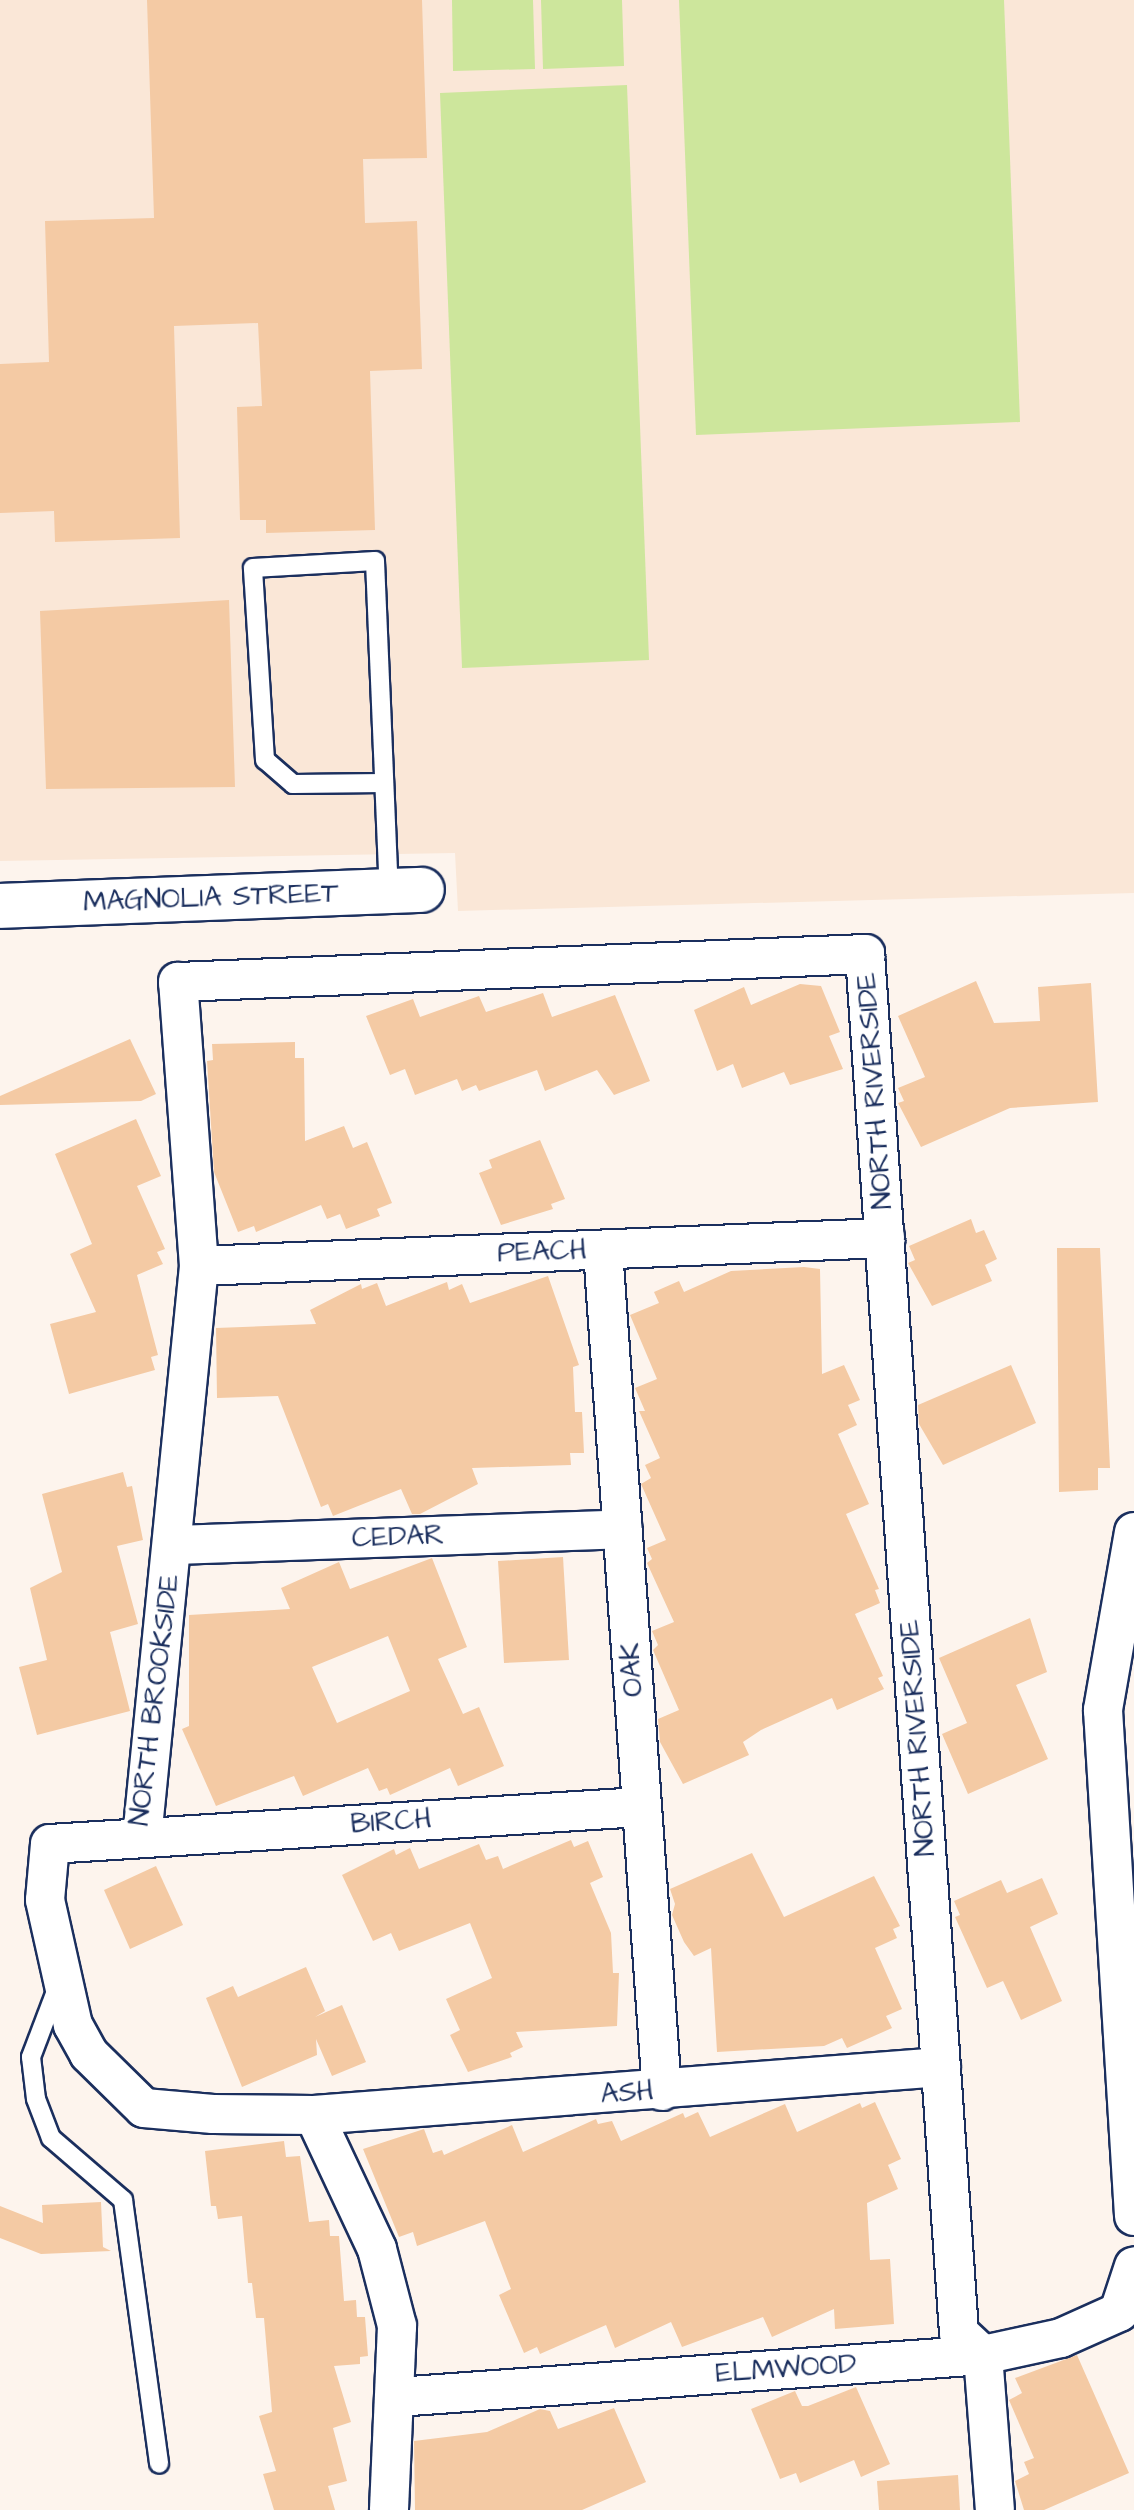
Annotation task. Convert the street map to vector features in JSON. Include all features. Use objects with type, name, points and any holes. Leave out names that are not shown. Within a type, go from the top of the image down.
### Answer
[{"type":"street","name":"MAGNOLIA STREET","points":[[0,906],[405,891]]},
{"type":"street","name":"NORTH BROOKSIDE","points":[[314,2115],[144,2108],[89,2054],[73,2025],[45,1900],[50,1844],[142,1838],[199,1266],[178,982],[865,954]]},
{"type":"street","name":"NORTH RIVERSIDE","points":[[865,954],[959,2333],[983,2355]]},
{"type":"street","name":"PEACH","points":[[199,1266],[885,1238]]},
{"type":"street","name":"OAK","points":[[603,1250],[662,2091]]},
{"type":"street","name":"CEDAR","points":[[173,1545],[623,1529]]},
{"type":"street","points":[[1134,1532],[1103,1710],[1134,2216]]},
{"type":"street","name":"BIRCH","points":[[142,1838],[641,1807]]},
{"type":"street","name":"ASH","points":[[314,2115],[662,2091],[941,2067]]},
{"type":"street","points":[[314,2115],[377,2249],[397,2326],[397,2397],[389,2510]]},
{"type":"street","name":"ELMWOOD","points":[[397,2397],[983,2355],[1061,2338],[1119,2312],[1134,2266]]},
{"type":"street","points":[[983,2355],[995,2510]]},
{"type":"lane","points":[[384,783],[293,784],[265,760],[253,568],[375,561],[384,783],[405,891]]},
{"type":"lane","points":[[62,1976],[31,2057],[36,2099],[51,2138],[123,2200],[159,2464]]},
{"type":"shaded area","points":[[0,0],[1134,0],[1134,893],[458,911],[455,853],[0,861]]},
{"type":"green space","points":[[452,0],[533,0],[535,69],[453,71]]},
{"type":"green space","points":[[541,0],[622,0],[624,66],[543,69]]},
{"type":"green space","points":[[679,0],[1004,0],[1020,422],[696,435]]},
{"type":"green space","points":[[627,85],[649,660],[462,668],[440,93]]},
{"type":"building","points":[[147,0],[422,0],[427,158],[363,159],[365,223],[417,221],[422,369],[370,371],[375,530],[266,533],[266,520],[240,520],[237,407],[262,406],[258,323],[174,326],[180,538],[55,542],[54,511],[0,513],[0,364],[49,362],[45,221],[154,218]]},
{"type":"building","points":[[229,600],[235,787],[46,789],[40,611]]},
{"type":"building","points":[[976,981],[994,1023],[1040,1021],[1038,987],[1091,983],[1098,1102],[1010,1108],[921,1147],[898,1103],[904,1101],[898,1088],[925,1077],[898,1016]]},
{"type":"building","points":[[800,984],[821,986],[840,1032],[829,1036],[843,1069],[790,1085],[784,1072],[742,1088],[733,1064],[717,1071],[694,1010],[744,987],[751,1005]]},
{"type":"building","points":[[543,993],[552,1017],[615,995],[650,1081],[614,1095],[597,1070],[545,1091],[537,1070],[479,1091],[476,1085],[462,1091],[457,1079],[415,1095],[405,1069],[390,1075],[366,1016],[413,999],[420,1017],[479,996],[486,1012]]},
{"type":"building","points":[[130,1039],[156,1094],[141,1101],[0,1105],[0,1096]]},
{"type":"building","points":[[295,1042],[295,1058],[304,1058],[305,1141],[344,1126],[353,1148],[367,1142],[392,1203],[377,1209],[380,1216],[346,1229],[340,1214],[327,1219],[321,1205],[256,1232],[254,1226],[238,1232],[214,1172],[207,1061],[213,1060],[212,1044]]},
{"type":"building","points":[[136,1119],[161,1176],[137,1186],[165,1249],[157,1252],[163,1264],[137,1275],[158,1355],[151,1357],[155,1370],[69,1394],[50,1324],[96,1312],[70,1254],[92,1244],[55,1154]]},
{"type":"building","points":[[540,1140],[565,1199],[551,1204],[553,1209],[501,1225],[479,1173],[492,1168],[489,1160]]},
{"type":"building","points":[[971,1219],[976,1233],[984,1230],[997,1259],[985,1265],[992,1281],[932,1306],[908,1263],[915,1260],[909,1246]]},
{"type":"building","points":[[1057,1248],[1100,1248],[1110,1468],[1098,1468],[1098,1490],[1059,1492]]},
{"type":"building","points":[[820,1269],[822,1374],[844,1365],[860,1400],[848,1405],[857,1425],[838,1434],[869,1504],[846,1514],[879,1589],[875,1590],[880,1603],[855,1614],[883,1676],[878,1678],[884,1689],[837,1710],[832,1698],[761,1730],[743,1742],[749,1755],[683,1784],[660,1742],[658,1719],[679,1710],[653,1650],[658,1645],[652,1631],[674,1622],[647,1563],[652,1559],[647,1548],[666,1540],[641,1484],[651,1478],[645,1465],[660,1458],[639,1411],[645,1411],[635,1388],[657,1379],[630,1315],[659,1303],[654,1292],[679,1281],[684,1292],[731,1271]]},
{"type":"building","points":[[548,1276],[579,1365],[573,1367],[575,1412],[582,1412],[584,1453],[570,1453],[571,1465],[472,1468],[478,1484],[420,1514],[412,1514],[401,1489],[333,1516],[328,1504],[321,1507],[278,1396],[217,1398],[216,1328],[316,1324],[310,1310],[361,1284],[362,1289],[377,1283],[386,1306],[447,1282],[449,1290],[462,1284],[470,1303]]},
{"type":"building","points":[[1011,1365],[1036,1423],[943,1465],[919,1424],[918,1405]]},
{"type":"building","points":[[123,1472],[127,1487],[132,1486],[143,1540],[117,1546],[138,1624],[110,1632],[130,1711],[37,1735],[19,1667],[47,1660],[30,1588],[62,1572],[42,1494]]},
{"type":"building","points":[[563,1557],[569,1660],[504,1663],[498,1561]]},
{"type":"building","points":[[432,1558],[467,1647],[438,1659],[463,1714],[479,1707],[504,1766],[458,1786],[450,1768],[390,1795],[387,1788],[379,1791],[368,1768],[303,1796],[294,1776],[216,1806],[182,1729],[189,1726],[189,1615],[290,1609],[281,1588],[339,1562],[350,1589]],"holes":[[[388,1636],[410,1691],[337,1723],[312,1667]]]},
{"type":"building","points":[[1030,1618],[1047,1672],[1016,1685],[1048,1759],[968,1794],[942,1734],[967,1723],[939,1658]]},
{"type":"building","points":[[571,1840],[574,1847],[588,1841],[603,1877],[590,1883],[611,1933],[613,1973],[619,1973],[617,2026],[516,2032],[523,2047],[510,2053],[512,2057],[468,2072],[450,2035],[460,2030],[446,1999],[492,1978],[470,1923],[399,1951],[391,1933],[373,1941],[342,1875],[394,1849],[396,1855],[410,1848],[419,1869],[479,1844],[486,1860],[498,1856],[503,1869]]},
{"type":"building","points":[[752,1853],[784,1917],[874,1876],[900,1926],[893,1929],[897,1938],[875,1948],[902,2009],[886,2016],[892,2028],[847,2048],[842,2038],[824,2046],[717,2052],[711,1948],[694,1956],[684,1942],[672,1915],[675,1904],[670,1889]]},
{"type":"building","points":[[156,1866],[183,1925],[130,1949],[104,1890]]},
{"type":"building","points":[[1042,1878],[1058,1914],[1030,1927],[1062,2001],[1021,2020],[1003,1981],[987,1988],[955,1917],[960,1915],[954,1901],[1001,1880],[1007,1893]]},
{"type":"building","points":[[306,1967],[325,2011],[315,2017],[342,2005],[366,2062],[332,2076],[316,2039],[317,2055],[242,2087],[206,1998],[233,1986],[238,1997]]},
{"type":"building","points":[[875,2102],[901,2159],[888,2165],[898,2189],[867,2203],[870,2260],[890,2259],[894,2324],[835,2329],[834,2309],[772,2337],[763,2317],[682,2347],[671,2322],[615,2348],[606,2325],[540,2354],[537,2347],[524,2353],[499,2295],[511,2289],[485,2221],[417,2246],[413,2232],[399,2237],[363,2149],[424,2129],[433,2153],[442,2150],[444,2155],[512,2125],[523,2152],[596,2119],[598,2124],[612,2121],[621,2141],[683,2113],[685,2118],[698,2112],[710,2137],[785,2104],[797,2132],[860,2103],[862,2108]]},
{"type":"building","points":[[284,2141],[286,2157],[300,2156],[309,2222],[329,2220],[330,2236],[339,2236],[344,2301],[356,2300],[357,2317],[365,2317],[368,2356],[360,2357],[360,2364],[334,2366],[351,2422],[333,2428],[347,2481],[328,2486],[335,2510],[274,2510],[263,2474],[276,2471],[259,2416],[272,2412],[264,2318],[256,2318],[252,2283],[248,2283],[242,2216],[218,2219],[216,2206],[211,2206],[205,2151]]},
{"type":"building","points":[[101,2202],[103,2247],[111,2251],[41,2254],[0,2238],[0,2206],[43,2223],[42,2205]]},
{"type":"building","points":[[1077,2355],[1129,2473],[1044,2510],[1024,2510],[1015,2481],[1029,2474],[1024,2462],[1034,2458],[1009,2400],[1022,2393],[1015,2378]]},
{"type":"building","points":[[856,2387],[890,2464],[861,2477],[854,2460],[800,2483],[796,2473],[780,2479],[751,2409],[795,2391],[802,2406],[808,2406]]},
{"type":"building","points":[[614,2408],[646,2482],[582,2510],[415,2510],[414,2441],[487,2432],[540,2409],[550,2411],[558,2429]]},
{"type":"building","points":[[958,2475],[960,2510],[879,2510],[877,2481]]}]
